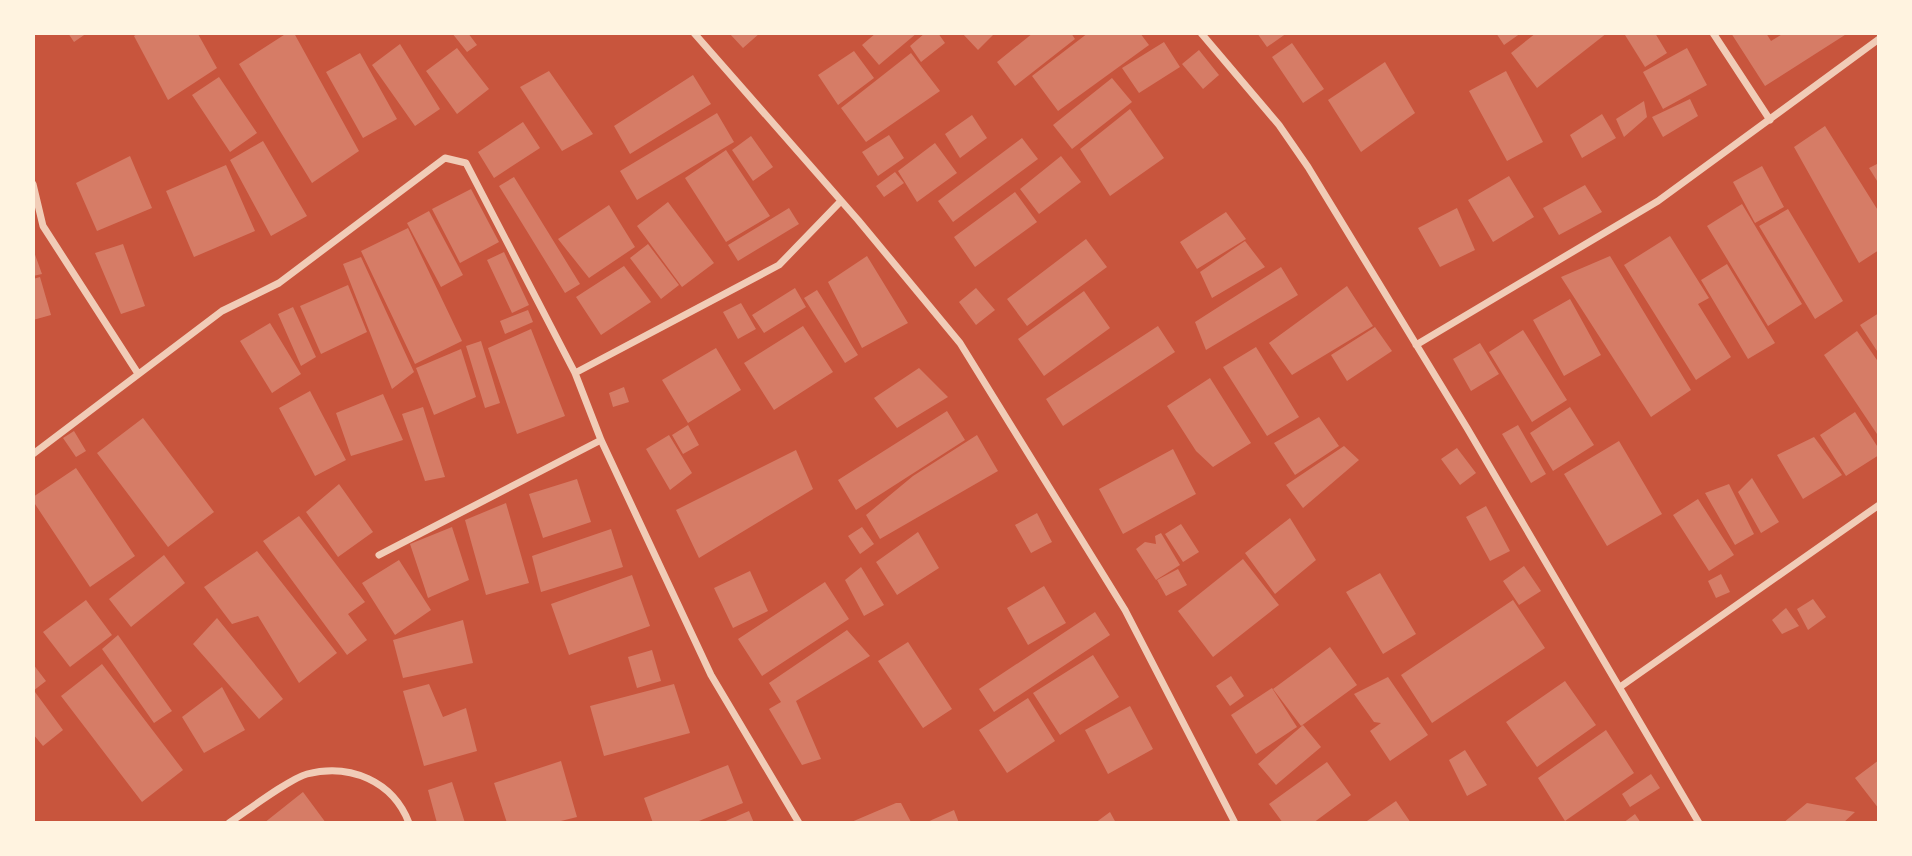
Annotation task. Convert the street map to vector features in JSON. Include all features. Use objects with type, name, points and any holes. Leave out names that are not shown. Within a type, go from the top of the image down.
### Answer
[{"type":"street","points":[[694,33],[839,203],[858,220],[960,343],[1125,610],[1235,823]]},
{"type":"street","points":[[1200,33],[1279,125],[1416,345],[1699,823]]},
{"type":"street","points":[[1713,33],[1770,120]]},
{"type":"street","points":[[1416,345],[1658,201],[1879,39]]},
{"type":"street","points":[[33,454],[137,372],[222,311],[279,283],[445,159],[466,163],[575,373],[601,440],[711,676],[799,823]]},
{"type":"street","points":[[33,184],[43,226],[137,372]]},
{"type":"street","points":[[575,373],[779,265],[839,203]]},
{"type":"street","points":[[379,555],[601,440]]},
{"type":"street","points":[[1620,687],[1879,505]]},
{"type":"street","points":[[229,823],[306,774],[335,772],[368,776],[391,792],[409,823]]},
{"type":"building","points":[[68,33],[87,33],[74,42]]},
{"type":"building","points":[[138,33],[198,34],[217,68],[168,100],[134,36]]},
{"type":"building","points":[[287,33],[294,33],[359,151],[312,183],[239,64]]},
{"type":"building","points":[[452,33],[468,33],[477,45],[467,52]]},
{"type":"building","points":[[729,33],[760,33],[743,48]]},
{"type":"building","points":[[876,33],[917,33],[879,65],[862,45]]},
{"type":"building","points":[[925,33],[938,33],[945,43],[921,62],[910,46]]},
{"type":"building","points":[[962,33],[995,33],[978,50]]},
{"type":"building","points":[[1033,33],[1071,33],[1075,39],[1015,86],[997,62]]},
{"type":"building","points":[[1088,33],[1140,33],[1149,45],[1058,111],[1032,76]]},
{"type":"building","points":[[1257,33],[1287,33],[1267,47]]},
{"type":"building","points":[[1496,33],[1521,33],[1504,45]]},
{"type":"building","points":[[1536,33],[1607,33],[1537,88],[1511,53]]},
{"type":"building","points":[[1655,33],[1667,53],[1645,67],[1625,35]]},
{"type":"building","points":[[1731,33],[1766,33],[1771,41],[1784,33],[1848,33],[1765,86]]},
{"type":"building","points":[[1164,42],[1180,67],[1139,93],[1122,68]]},
{"type":"building","points":[[1292,43],[1324,89],[1303,103],[1272,57]]},
{"type":"building","points":[[400,44],[440,109],[415,126],[372,65]]},
{"type":"building","points":[[457,48],[489,89],[457,114],[426,71]]},
{"type":"building","points":[[1687,48],[1707,85],[1663,109],[1643,72]]},
{"type":"building","points":[[1199,50],[1219,75],[1203,89],[1182,64]]},
{"type":"building","points":[[854,51],[874,78],[838,105],[818,75]]},
{"type":"building","points":[[360,53],[397,119],[363,138],[326,72]]},
{"type":"building","points":[[911,53],[940,91],[866,142],[841,108]]},
{"type":"building","points":[[1385,62],[1415,113],[1361,152],[1328,100]]},
{"type":"building","points":[[549,71],[593,134],[562,151],[520,87]]},
{"type":"building","points":[[1506,71],[1543,142],[1507,161],[1469,91]]},
{"type":"building","points":[[693,75],[711,104],[630,154],[614,126]]},
{"type":"building","points":[[219,77],[257,133],[230,152],[192,95]]},
{"type":"building","points":[[1112,78],[1132,102],[1072,149],[1053,125]]},
{"type":"building","points":[[1690,99],[1698,116],[1663,137],[1652,117]]},
{"type":"building","points":[[1644,101],[1647,117],[1624,137],[1616,119]]},
{"type":"building","points":[[1130,109],[1164,158],[1110,196],[1080,149]]},
{"type":"building","points":[[717,113],[734,142],[637,200],[620,171]]},
{"type":"building","points":[[1602,114],[1616,138],[1582,158],[1570,135]]},
{"type":"building","points":[[972,115],[987,138],[960,158],[945,134]]},
{"type":"building","points":[[523,122],[540,148],[494,178],[478,152]]},
{"type":"building","points":[[1825,126],[1879,212],[1879,250],[1859,263],[1794,147]]},
{"type":"building","points":[[889,135],[904,158],[878,176],[862,152]]},
{"type":"building","points":[[751,136],[773,167],[753,181],[732,150]]},
{"type":"building","points":[[1022,138],[1038,159],[953,222],[938,201]]},
{"type":"building","points":[[263,141],[307,216],[271,236],[230,160]]},
{"type":"building","points":[[935,143],[957,173],[917,202],[898,171]]},
{"type":"building","points":[[726,150],[770,216],[726,242],[685,178]]},
{"type":"building","points":[[130,156],[152,208],[97,231],[76,183]]},
{"type":"building","points":[[1061,156],[1081,182],[1039,214],[1020,189]]},
{"type":"building","points":[[1879,163],[1879,184],[1869,168]]},
{"type":"building","points":[[226,165],[255,231],[194,257],[166,191]]},
{"type":"building","points":[[1762,166],[1784,207],[1755,223],[1733,182]]},
{"type":"building","points":[[895,172],[904,183],[884,197],[876,186]]},
{"type":"building","points":[[1509,176],[1534,217],[1493,242],[1468,200]]},
{"type":"building","points":[[514,177],[580,284],[565,293],[499,186]]},
{"type":"building","points":[[1585,185],[1602,212],[1559,235],[1543,208]]},
{"type":"building","points":[[471,189],[499,242],[460,263],[432,209]]},
{"type":"building","points":[[1015,192],[1037,222],[975,267],[954,237]]},
{"type":"building","points":[[668,202],[714,263],[682,287],[637,226]]},
{"type":"building","points":[[1742,204],[1802,304],[1768,326],[1707,226]]},
{"type":"building","points":[[609,205],[635,247],[589,278],[558,239]]},
{"type":"building","points":[[789,208],[799,224],[738,261],[728,245]]},
{"type":"building","points":[[1457,208],[1475,250],[1440,267],[1418,228]]},
{"type":"building","points":[[1788,209],[1843,301],[1815,319],[1759,226]]},
{"type":"building","points":[[429,211],[463,275],[441,287],[407,223]]},
{"type":"building","points":[[1226,212],[1246,239],[1197,269],[1180,242]]},
{"type":"building","points":[[408,228],[462,341],[415,364],[361,251]]},
{"type":"building","points":[[1670,236],[1709,298],[1698,304],[1731,357],[1696,380],[1624,265]]},
{"type":"building","points":[[1086,239],[1107,267],[1027,326],[1007,299]]},
{"type":"building","points":[[1245,241],[1265,267],[1212,298],[1200,272]]},
{"type":"building","points":[[123,244],[145,306],[121,314],[95,253]]},
{"type":"building","points":[[648,244],[679,285],[661,299],[630,258]]},
{"type":"building","points":[[33,249],[42,274],[33,276]]},
{"type":"building","points":[[504,252],[529,305],[512,313],[487,260]]},
{"type":"building","points":[[867,256],[908,323],[862,348],[828,282]]},
{"type":"building","points":[[1610,256],[1691,390],[1651,417],[1561,277]]},
{"type":"building","points":[[361,257],[414,372],[392,389],[343,264]]},
{"type":"building","points":[[1727,264],[1775,343],[1748,359],[1701,280]]},
{"type":"building","points":[[624,266],[651,302],[601,335],[576,297]]},
{"type":"building","points":[[1281,267],[1298,295],[1206,350],[1195,322]]},
{"type":"building","points":[[40,277],[51,315],[33,320],[33,279]]},
{"type":"building","points":[[348,285],[367,332],[321,354],[300,306]]},
{"type":"building","points":[[1347,286],[1373,326],[1292,375],[1269,343]]},
{"type":"building","points":[[795,288],[806,307],[764,333],[752,315]]},
{"type":"building","points":[[976,288],[995,310],[976,325],[959,302]]},
{"type":"building","points":[[817,290],[858,355],[845,363],[804,298]]},
{"type":"building","points":[[1084,291],[1110,328],[1044,376],[1018,339]]},
{"type":"building","points":[[1570,299],[1601,355],[1564,376],[1533,320]]},
{"type":"building","points":[[741,303],[756,329],[738,339],[723,312]]},
{"type":"building","points":[[293,307],[316,357],[301,366],[278,314]]},
{"type":"building","points":[[528,310],[533,322],[505,334],[500,321]]},
{"type":"building","points":[[1879,313],[1879,354],[1860,325]]},
{"type":"building","points":[[270,323],[301,374],[272,393],[240,341]]},
{"type":"building","points":[[803,326],[833,372],[774,410],[744,363]]},
{"type":"building","points":[[1158,326],[1175,352],[1063,426],[1046,399]]},
{"type":"building","points":[[1375,327],[1392,351],[1347,381],[1331,355]]},
{"type":"building","points":[[531,329],[565,416],[517,434],[488,348]]},
{"type":"building","points":[[1523,330],[1567,400],[1532,422],[1489,352]]},
{"type":"building","points":[[1857,331],[1879,363],[1879,437],[1824,355]]},
{"type":"building","points":[[481,341],[500,403],[485,408],[466,346]]},
{"type":"building","points":[[1480,343],[1499,374],[1471,391],[1453,359]]},
{"type":"building","points":[[1256,347],[1299,417],[1267,436],[1223,367]]},
{"type":"building","points":[[716,348],[741,390],[688,423],[662,380]]},
{"type":"building","points":[[461,349],[476,397],[434,415],[416,368]]},
{"type":"building","points":[[919,368],[948,397],[897,428],[874,398]]},
{"type":"building","points":[[1210,378],[1251,443],[1213,467],[1196,451],[1167,406]]},
{"type":"building","points":[[624,387],[629,402],[613,407],[609,393]]},
{"type":"building","points":[[310,391],[346,460],[315,476],[279,408]]},
{"type":"building","points":[[383,394],[403,440],[351,456],[336,413]]},
{"type":"building","points":[[423,407],[445,477],[425,481],[402,414]]},
{"type":"building","points":[[1570,407],[1594,445],[1553,471],[1530,433]]},
{"type":"building","points":[[947,411],[965,440],[856,510],[838,480]]},
{"type":"building","points":[[1855,412],[1879,449],[1879,455],[1846,476],[1820,435]]},
{"type":"building","points":[[1319,417],[1339,446],[1295,475],[1274,443]]},
{"type":"building","points":[[143,418],[214,512],[168,547],[97,453]]},
{"type":"building","points":[[688,425],[699,445],[683,454],[672,435]]},
{"type":"building","points":[[1518,425],[1546,474],[1531,483],[1502,434]]},
{"type":"building","points":[[74,431],[86,451],[76,457],[63,438]]},
{"type":"building","points":[[669,435],[692,473],[670,490],[646,449]]},
{"type":"building","points":[[977,435],[998,471],[880,539],[866,515],[913,476]]},
{"type":"building","points":[[1814,437],[1842,475],[1803,499],[1777,455]]},
{"type":"building","points":[[1619,441],[1662,514],[1607,546],[1564,474]]},
{"type":"building","points":[[1344,446],[1359,460],[1303,508],[1286,485]]},
{"type":"building","points":[[1457,448],[1476,473],[1460,485],[1441,459]]},
{"type":"building","points":[[1173,449],[1196,494],[1123,534],[1099,489]]},
{"type":"building","points":[[796,450],[813,489],[699,558],[676,510]]},
{"type":"building","points":[[76,468],[135,556],[90,587],[33,501],[33,497]]},
{"type":"building","points":[[1752,478],[1779,522],[1761,533],[1738,492]]},
{"type":"building","points":[[577,479],[591,522],[543,538],[529,494]]},
{"type":"building","points":[[339,484],[373,532],[338,557],[306,512]]},
{"type":"building","points":[[1729,484],[1754,534],[1735,545],[1705,493]]},
{"type":"building","points":[[1698,499],[1734,555],[1709,571],[1673,515]]},
{"type":"building","points":[[506,503],[529,583],[486,595],[465,520]]},
{"type":"building","points":[[1486,506],[1510,551],[1490,561],[1466,517]]},
{"type":"building","points":[[1037,513],[1052,542],[1031,553],[1015,525]]},
{"type":"building","points":[[299,516],[365,602],[348,614],[367,640],[347,655],[263,541]]},
{"type":"building","points":[[1290,518],[1316,560],[1275,594],[1245,553]]},
{"type":"building","points":[[1181,524],[1199,552],[1183,562],[1165,534]]},
{"type":"building","points":[[452,527],[469,580],[428,598],[410,544]]},
{"type":"building","points":[[862,527],[874,544],[860,554],[848,536]]},
{"type":"building","points":[[611,529],[623,567],[541,592],[532,556]]},
{"type":"building","points":[[918,532],[939,568],[897,595],[876,562]]},
{"type":"building","points":[[1161,533],[1180,565],[1156,580],[1136,549],[1145,542],[1156,544],[1155,536]]},
{"type":"building","points":[[257,551],[337,653],[299,683],[258,616],[232,624],[204,587]]},
{"type":"building","points":[[164,555],[185,583],[131,627],[109,599]]},
{"type":"building","points":[[1243,559],[1279,605],[1213,657],[1178,611]]},
{"type":"building","points":[[399,560],[431,610],[395,635],[362,583]]},
{"type":"building","points":[[1524,566],[1541,591],[1519,605],[1503,581]]},
{"type":"building","points":[[861,567],[884,605],[864,616],[845,580]]},
{"type":"building","points":[[1178,569],[1187,585],[1166,596],[1157,580]]},
{"type":"building","points":[[750,571],[768,611],[733,628],[714,588]]},
{"type":"building","points":[[1380,573],[1416,634],[1383,654],[1346,592]]},
{"type":"building","points":[[1721,574],[1730,592],[1716,598],[1708,581]]},
{"type":"building","points":[[632,575],[650,626],[569,655],[551,604]]},
{"type":"building","points":[[825,582],[849,619],[762,676],[738,639]]},
{"type":"building","points":[[1044,586],[1066,623],[1028,645],[1007,608]]},
{"type":"building","points":[[1813,599],[1826,617],[1808,630],[1797,609]]},
{"type":"building","points":[[86,600],[112,635],[70,667],[43,632]]},
{"type":"building","points":[[1513,600],[1545,648],[1432,723],[1401,675]]},
{"type":"building","points":[[1786,608],[1799,626],[1782,634],[1772,620]]},
{"type":"building","points":[[1095,612],[1110,635],[994,712],[979,689]]},
{"type":"building","points":[[217,618],[283,699],[259,719],[193,644]]},
{"type":"building","points":[[463,620],[473,663],[403,678],[393,640]]},
{"type":"building","points":[[847,630],[870,656],[796,701],[821,759],[802,765],[769,709],[781,702],[769,683]]},
{"type":"building","points":[[118,635],[172,711],[154,723],[102,649]]},
{"type":"building","points":[[908,642],[952,709],[923,728],[878,661]]},
{"type":"building","points":[[1330,647],[1357,685],[1301,726],[1273,689]]},
{"type":"building","points":[[652,650],[661,681],[637,688],[628,657]]},
{"type":"building","points":[[1093,655],[1119,697],[1060,735],[1033,693]]},
{"type":"building","points":[[33,664],[46,681],[33,691]]},
{"type":"building","points":[[102,664],[183,770],[142,802],[61,696]]},
{"type":"building","points":[[1231,676],[1244,696],[1230,706],[1216,686]]},
{"type":"building","points":[[1388,677],[1428,735],[1390,761],[1370,731],[1381,723],[1374,722],[1354,694]]},
{"type":"building","points":[[1565,681],[1596,725],[1537,767],[1506,722]]},
{"type":"building","points":[[429,684],[443,717],[466,708],[477,751],[424,766],[403,691]]},
{"type":"building","points":[[674,684],[690,733],[604,756],[590,706]]},
{"type":"building","points":[[222,687],[245,730],[204,753],[182,717]]},
{"type":"building","points":[[1272,688],[1297,727],[1256,754],[1231,715]]},
{"type":"building","points":[[35,692],[63,730],[43,746],[33,734]]},
{"type":"building","points":[[1028,698],[1055,741],[1007,773],[979,730]]},
{"type":"building","points":[[1130,706],[1153,749],[1108,774],[1085,730]]},
{"type":"building","points":[[1303,725],[1321,747],[1276,785],[1258,764]]},
{"type":"building","points":[[1606,730],[1634,773],[1565,821],[1538,778]]},
{"type":"building","points":[[1465,750],[1487,785],[1467,796],[1449,760]]},
{"type":"building","points":[[1879,760],[1879,809],[1855,778]]},
{"type":"building","points":[[561,761],[577,817],[553,823],[507,823],[494,783]]},
{"type":"building","points":[[1327,762],[1351,795],[1313,823],[1283,823],[1269,804]]},
{"type":"building","points":[[728,765],[743,803],[694,823],[653,823],[644,798]]},
{"type":"building","points":[[1651,774],[1660,788],[1630,807],[1622,794]]},
{"type":"building","points":[[452,782],[465,823],[437,823],[428,790]]},
{"type":"building","points":[[303,792],[326,823],[264,823]]},
{"type":"building","points":[[1396,801],[1411,823],[1364,823]]},
{"type":"building","points":[[901,803],[911,822],[849,823]]},
{"type":"building","points":[[1807,803],[1855,812],[1843,823],[1783,823]]},
{"type":"building","points":[[954,810],[959,823],[925,823]]},
{"type":"building","points":[[749,811],[754,823],[721,823]]},
{"type":"building","points":[[1110,812],[1116,823],[1095,823]]},
{"type":"building","points":[[1635,814],[1641,823],[1623,823]]}]
